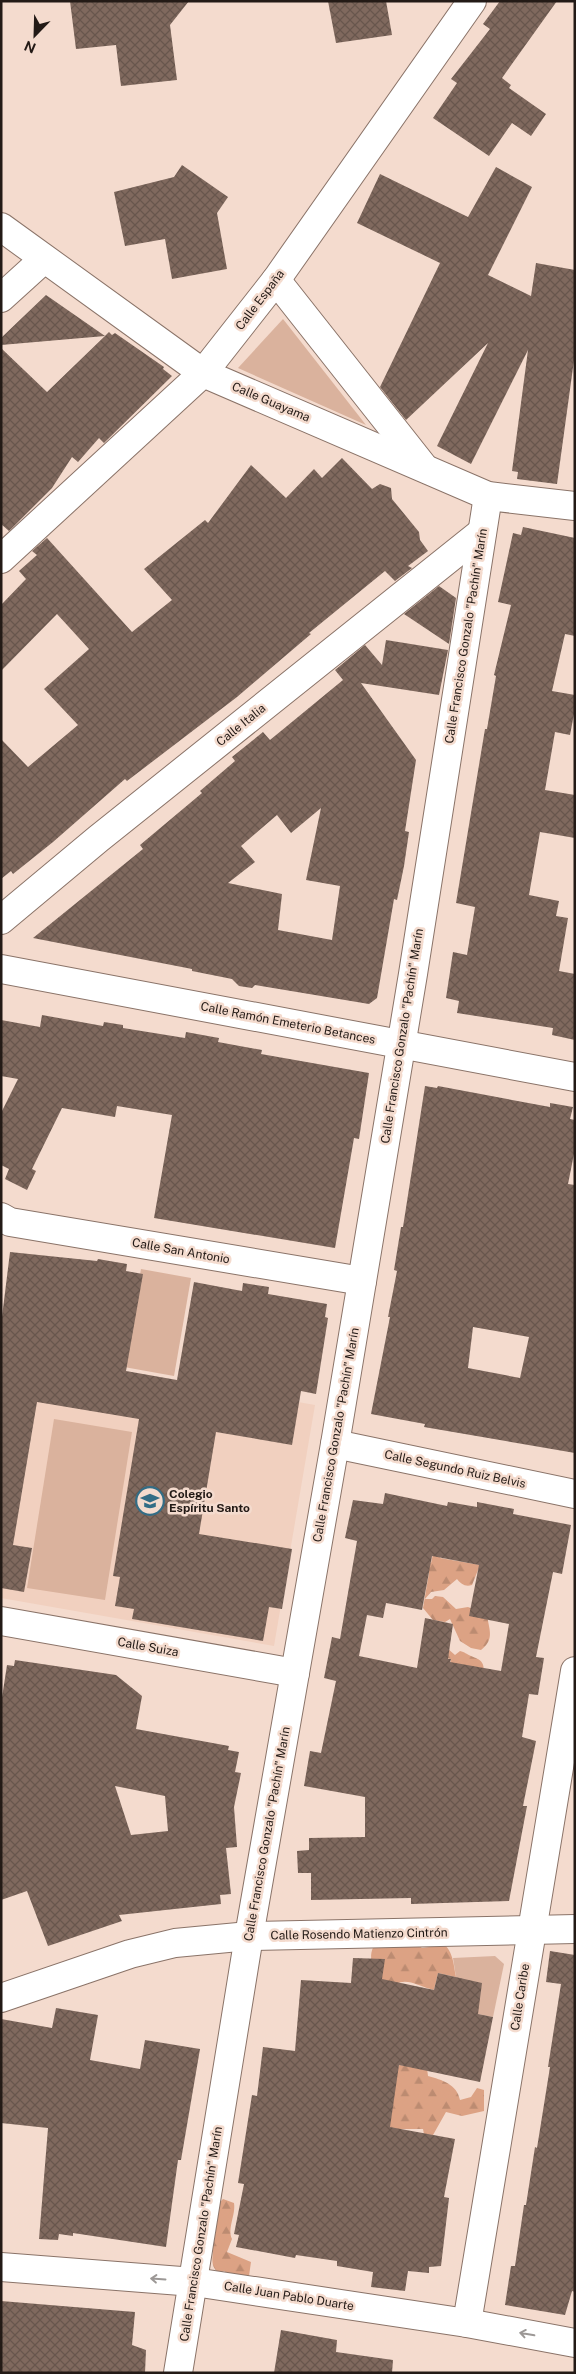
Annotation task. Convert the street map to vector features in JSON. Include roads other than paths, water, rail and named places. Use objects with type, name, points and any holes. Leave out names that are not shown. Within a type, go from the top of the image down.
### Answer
[{"type":"street","name":"Calle España","points":[[1,559],[203,373],[276,280],[472,1]]},
{"type":"street","name":"Calle Guayama","points":[[1,227],[203,373],[488,496],[575,506]]},
{"type":"street","points":[[1,298],[44,259]]},
{"type":"street","points":[[276,280],[425,468]]},
{"type":"street","name":"Calle Francisco Gonzalo \"Pachín\" Marín","points":[[178,2373],[249,1936],[362,1281],[488,496]]},
{"type":"street","name":"Calle Italia","points":[[1,920],[98,839],[482,532]]},
{"type":"street","name":"Calle Ramón Emeterio Betances","points":[[1,969],[575,1077]]},
{"type":"street","name":"Calle San Antonio","points":[[1,1217],[10,1222],[362,1281]]},
{"type":"street","name":"Calle Segundo Ruiz Belvis","points":[[335,1444],[575,1494]]},
{"type":"street","name":"Calle Suiza","points":[[1,1621],[295,1673]]},
{"type":"street","name":"Calle Caribe","points":[[467,2323],[575,1672]]},
{"type":"street","name":"Calle Rosendo Matienzo Cintrón","points":[[1,1998],[130,1954],[175,1943],[249,1936],[575,1929]]},
{"type":"street","name":"Calle Juan Pablo Duarte","points":[[1,2267],[194,2282],[467,2323],[575,2342]]},
{"type":"place","name":"Colegio Espíritu Santo","points":[[150,1501]]}]
